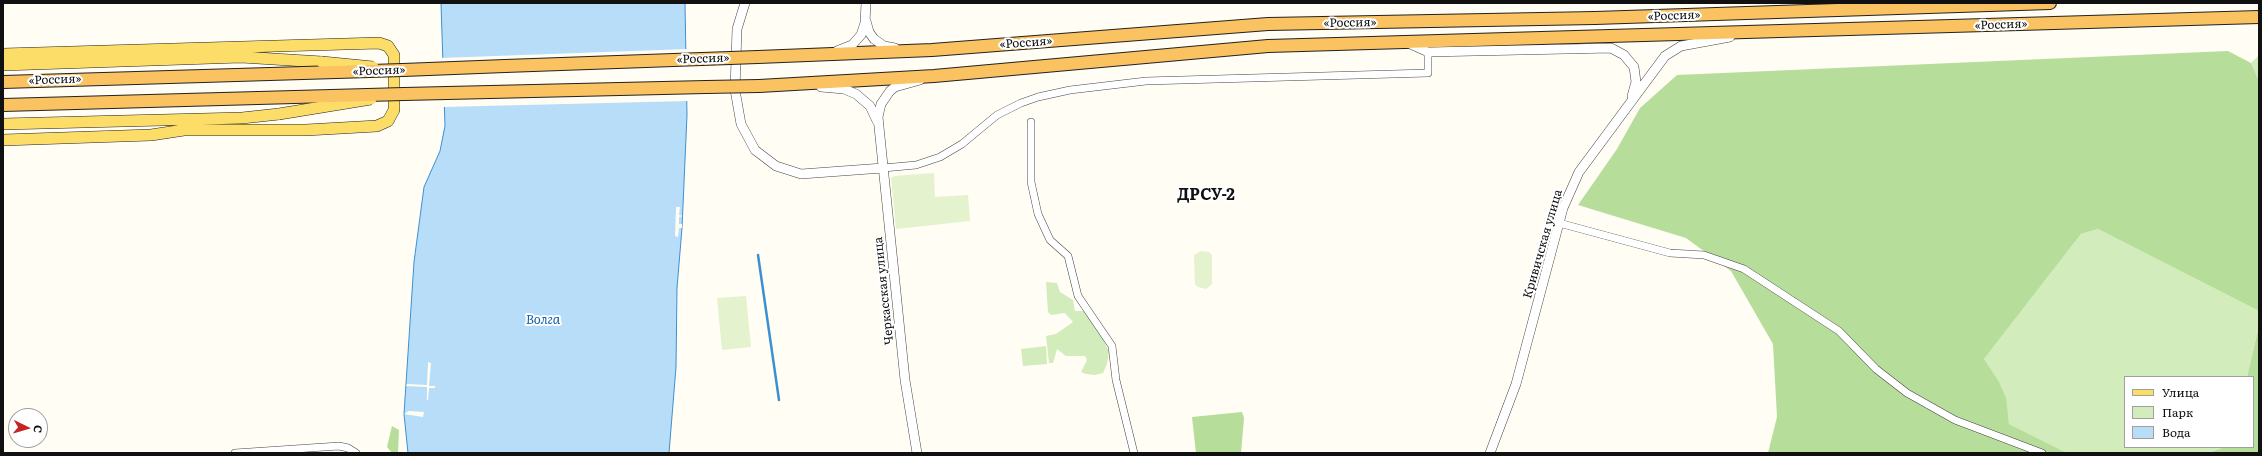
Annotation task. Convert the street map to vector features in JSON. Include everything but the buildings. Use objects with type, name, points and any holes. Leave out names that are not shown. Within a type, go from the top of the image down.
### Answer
[{"type":"highway","name":"«Россия»","points":[[3,82],[403,70],[932,50],[1268,24],[1595,18],[2050,3]]},
{"type":"highway","name":"«Россия»","points":[[3,105],[758,86],[934,76],[1268,46],[2259,17]]},
{"type":"main road","points":[[3,54],[379,43],[388,46],[394,55],[394,110],[388,121],[377,126],[306,130],[184,130],[151,135],[3,140]]},
{"type":"main road","points":[[3,65],[241,57],[322,62],[403,70]]},
{"type":"main road","points":[[3,124],[242,118],[279,114],[404,94]]},
{"type":"street","points":[[745,3],[737,29],[736,90],[741,124],[755,150],[776,166],[801,174],[916,165],[940,157],[962,144],[1001,113],[1038,97],[1070,90],[1146,81],[1428,73],[1428,52]]},
{"type":"street","points":[[780,56],[847,48],[859,38],[865,20],[866,3]]},
{"type":"street","points":[[865,20],[870,34],[884,46],[932,50]]},
{"type":"street","name":"Кривичская улица","points":[[1490,453],[1516,384],[1559,223],[1568,196],[1579,172],[1662,59],[1673,50],[1686,45],[1749,33]]},
{"type":"street","points":[[1408,43],[1428,52],[1611,48],[1627,57],[1635,70],[1636,85],[1628,105]]},
{"type":"street","name":"Черкасская улица","points":[[917,453],[905,380],[879,126],[880,107],[890,91],[895,87],[934,76]]},
{"type":"street","name":"Черкасская улица","points":[[780,85],[835,88],[852,92],[870,106],[879,126]]},
{"type":"street","points":[[1031,122],[1031,182],[1038,214],[1050,240],[1068,256],[1078,296],[1112,346],[1116,380],[1134,453]]},
{"type":"street","points":[[1559,223],[1670,253],[1704,255],[1744,268],[1839,331],[1876,369],[1907,394],[1955,420],[2042,453]]},
{"type":"street","points":[[235,453],[345,447],[356,453]]},
{"type":"green space","points":[[2228,51],[2251,63],[2259,81],[2259,311],[2098,229],[2081,234],[1984,359],[1999,382],[2006,398],[2009,424],[2067,453],[1768,453],[1777,417],[1773,344],[1731,271],[1686,238],[1578,205],[1617,149],[1640,108],[1677,75]]},
{"type":"green space","points":[[2259,55],[2259,81],[2251,63]]},
{"type":"green space","points":[[934,173],[935,197],[968,195],[970,221],[896,229],[891,178],[894,176]]},
{"type":"green space","points":[[2098,229],[2259,311],[2259,326],[2247,376],[2124,376],[2124,448],[2222,448],[2209,453],[2067,453],[2009,424],[2005,398],[1984,359],[2081,234]]},
{"type":"green space","points":[[1201,251],[1209,252],[1212,255],[1212,284],[1206,289],[1198,287],[1195,284],[1194,255]]},
{"type":"green space","points":[[1046,282],[1057,283],[1060,292],[1073,300],[1075,311],[1085,311],[1103,339],[1109,352],[1107,364],[1103,373],[1095,375],[1081,372],[1087,360],[1085,356],[1066,356],[1057,349],[1053,363],[1049,363],[1046,336],[1056,334],[1073,322],[1065,313],[1051,315],[1048,312]]},
{"type":"green space","points":[[746,296],[751,347],[722,350],[717,298]]},
{"type":"green space","points":[[2259,326],[2259,453],[2209,453],[2222,448],[2254,448],[2254,376],[2247,376]]},
{"type":"green space","points":[[1046,346],[1047,364],[1023,366],[1021,349]]},
{"type":"green space","points":[[1242,412],[1244,418],[1241,453],[1196,453],[1192,417]]},
{"type":"green space","points":[[392,426],[399,430],[398,453],[392,453],[387,447]]},
{"type":"water","name":"Волга","points":[[441,3],[685,3],[687,115],[682,228],[677,288],[676,367],[669,453],[408,453],[404,414],[414,262],[424,187],[440,151],[445,126]]},
{"type":"pier","points":[[688,49],[689,101],[442,107],[440,58]]},
{"type":"pier","points":[[676,207],[680,207],[679,215],[683,216],[679,217],[679,224],[682,224],[682,228],[679,228],[678,237],[675,236]]},
{"type":"pier","points":[[428,362],[431,363],[429,386],[435,386],[435,388],[429,388],[427,400],[427,387],[406,386],[407,384],[427,385]]},
{"type":"pier","points":[[409,411],[424,412],[423,417],[404,414]]},
{"type":"waterway","points":[[758,255],[779,400]]},
{"type":"district","name":"ДРСУ-2","points":[[1206,195]]}]
